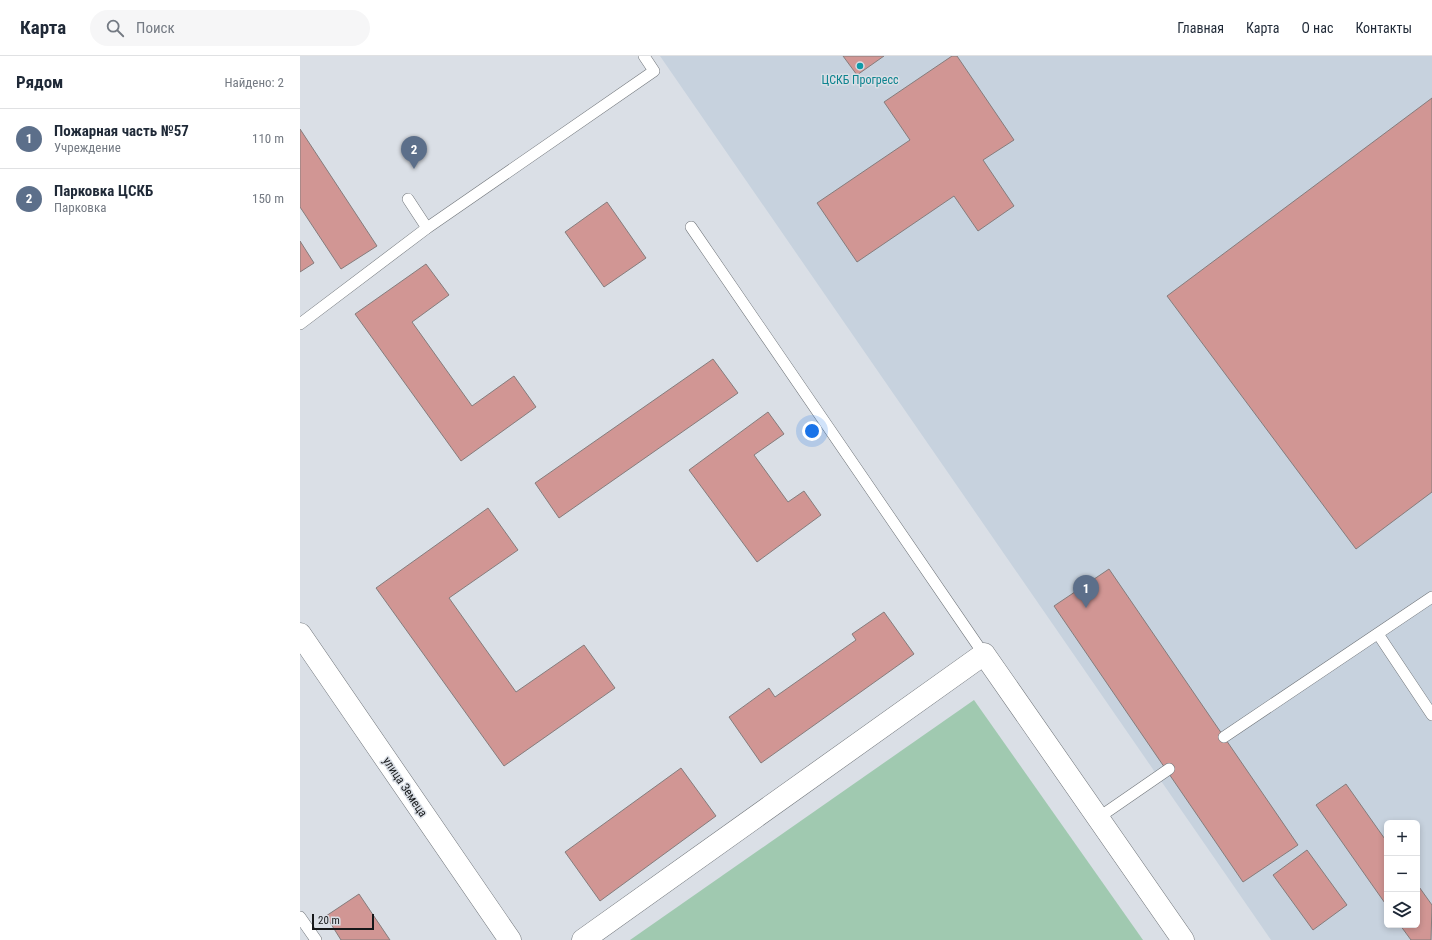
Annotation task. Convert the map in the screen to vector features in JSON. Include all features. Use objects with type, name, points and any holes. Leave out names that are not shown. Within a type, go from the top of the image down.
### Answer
[{"type":"street","name":"улица Земеца","points":[[300,634],[510,940]]},
{"type":"street","points":[[583,940],[984,654],[1183,940]]},
{"type":"lane","points":[[300,324],[427,228],[654,71],[644,56]]},
{"type":"lane","points":[[408,199],[427,228]]},
{"type":"lane","points":[[691,227],[985,656]]},
{"type":"lane","points":[[1224,737],[1432,597]]},
{"type":"lane","points":[[1378,634],[1432,715]]},
{"type":"lane","points":[[1098,818],[1169,769]]},
{"type":"lane","points":[[300,917],[316,940]]},
{"type":"shaded area","points":[[660,56],[1432,56],[1432,940],[1271,940]]},
{"type":"green space","points":[[974,700],[1143,940],[630,940]]},
{"type":"building","name":"ЦСКБ Прогресс","points":[[843,56],[884,56],[857,75]]},
{"type":"building","points":[[952,56],[957,56],[1014,140],[983,160],[1014,206],[978,231],[954,196],[857,262],[817,203],[910,140],[884,102]]},
{"type":"building","points":[[1432,98],[1432,492],[1356,549],[1167,296]]},
{"type":"building","points":[[300,129],[377,246],[341,269],[300,207]]},
{"type":"building","points":[[607,202],[646,258],[604,287],[565,232]]},
{"type":"building","points":[[300,241],[314,263],[300,272]]},
{"type":"building","points":[[426,264],[449,295],[412,322],[472,406],[514,376],[536,407],[461,461],[355,314]]},
{"type":"building","points":[[713,359],[738,393],[559,518],[535,483]]},
{"type":"building","points":[[768,412],[784,434],[754,455],[788,502],[804,491],[821,515],[757,562],[689,470]]},
{"type":"building","points":[[488,508],[518,550],[449,598],[516,692],[584,645],[615,688],[504,766],[376,588]]},
{"type":"building","points":[[1109,569],[1298,845],[1243,882],[1054,606]]},
{"type":"building","points":[[884,612],[914,654],[761,763],[729,717],[769,688],[775,697],[856,640],[852,634]]},
{"type":"building","points":[[681,768],[716,816],[600,901],[565,852]]},
{"type":"building","points":[[1346,784],[1384,838],[1384,902],[1316,805]]},
{"type":"building","points":[[1307,850],[1347,905],[1313,930],[1273,875]]},
{"type":"building","points":[[1420,888],[1432,905],[1431,940],[1411,940],[1402,928],[1420,928]]},
{"type":"building","points":[[359,894],[390,940],[341,940],[326,916]]},
{"type":"place","name":"ЦСКБ Прогресс","points":[[860,66]]},
{"type":"place","name":"Парковка ЦСКБ","points":[[414,169]]},
{"type":"place","name":"Пожарная часть №57","points":[[1086,608]]}]
